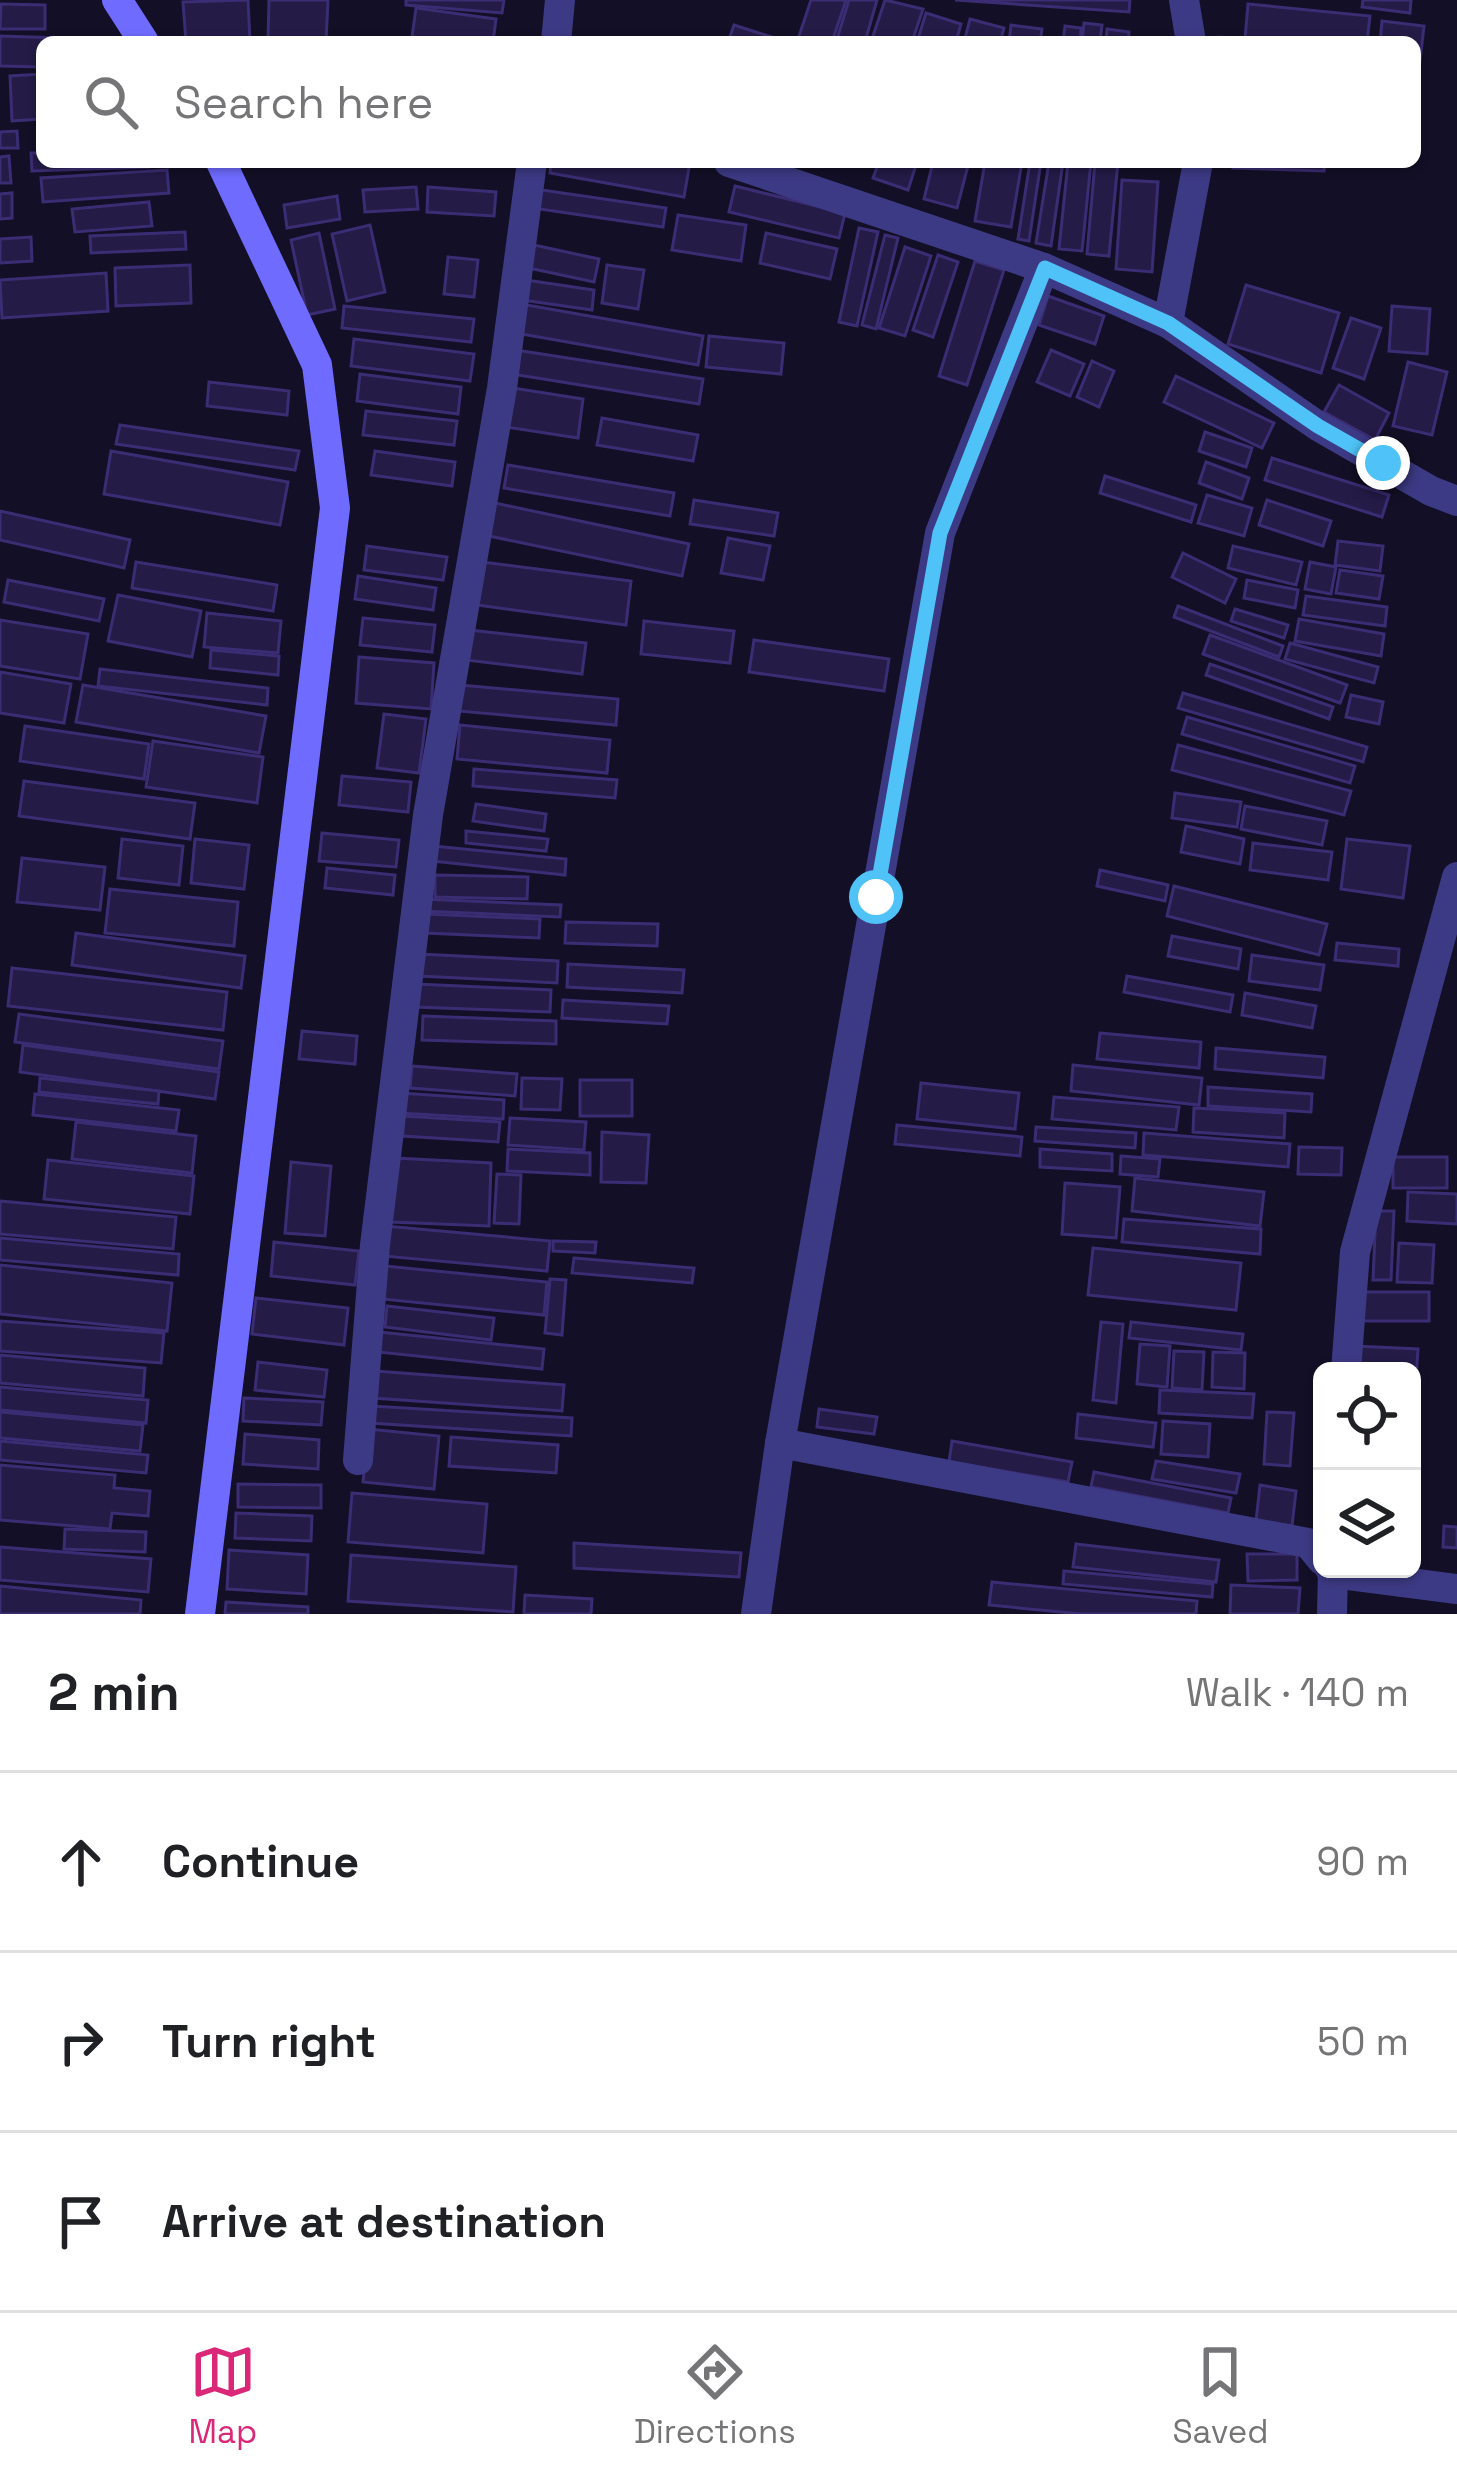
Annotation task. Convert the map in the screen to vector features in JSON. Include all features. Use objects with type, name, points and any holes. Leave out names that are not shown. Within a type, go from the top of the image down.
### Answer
[{"type":"street","points":[[117,0],[140,36]]},
{"type":"street","points":[[557,36],[560,0]]},
{"type":"street","points":[[1184,0],[1190,36]]},
{"type":"street","points":[[200,1614],[334,508],[317,365],[223,168]]},
{"type":"street","points":[[358,1460],[375,1245],[428,815],[502,388],[531,168]]},
{"type":"street","points":[[747,168],[1045,268],[1168,323],[1318,426],[1457,502]]},
{"type":"street","points":[[1168,323],[1197,168]]},
{"type":"street","points":[[756,1614],[780,1443],[940,533],[1045,268]]},
{"type":"street","points":[[1347,1362],[1355,1252],[1457,877]]},
{"type":"street","points":[[780,1443],[1308,1543],[1313,1549]]},
{"type":"street","points":[[1330,1578],[1332,1614]]},
{"type":"street","points":[[1390,1578],[1457,1589]]},
{"type":"building","points":[[248,0],[250,36],[186,36],[183,2]]},
{"type":"building","points":[[269,0],[328,0],[326,36],[268,36]]},
{"type":"building","points":[[406,0],[504,0],[502,13],[406,5]]},
{"type":"building","points":[[811,0],[846,0],[834,36],[799,36]]},
{"type":"building","points":[[849,0],[877,0],[867,36],[838,36]]},
{"type":"building","points":[[885,0],[923,9],[914,36],[873,36]]},
{"type":"building","points":[[955,0],[1130,0],[1129,12]]},
{"type":"building","points":[[1363,0],[1411,0],[1410,13],[1362,7]]},
{"type":"building","points":[[1,4],[45,5],[45,29],[0,29]]},
{"type":"building","points":[[1248,4],[1370,16],[1368,36],[1245,36]]},
{"type":"building","points":[[416,8],[496,19],[494,36],[412,36]]},
{"type":"building","points":[[926,13],[961,24],[958,36],[919,36]]},
{"type":"building","points":[[970,19],[1004,28],[1002,36],[966,36]]},
{"type":"building","points":[[1382,21],[1424,26],[1421,52],[1421,36],[1381,36]]},
{"type":"building","points":[[1084,23],[1102,25],[1101,36],[1083,36]]},
{"type":"building","points":[[734,25],[768,36],[730,36]]},
{"type":"building","points":[[1011,25],[1042,29],[1041,36],[1010,36]]},
{"type":"building","points":[[1065,26],[1081,28],[1080,36],[1064,36]]},
{"type":"building","points":[[1107,29],[1129,32],[1129,36],[1106,36]]},
{"type":"building","points":[[0,36],[36,37],[36,67],[0,66]]},
{"type":"building","points":[[36,74],[36,119],[12,121],[10,76]]},
{"type":"building","points":[[17,131],[18,148],[0,148],[0,132]]},
{"type":"building","points":[[31,153],[36,153],[36,168],[119,168],[32,171]]},
{"type":"building","points":[[9,156],[11,183],[0,183],[0,157]]},
{"type":"building","points":[[550,168],[689,168],[684,197],[550,173]]},
{"type":"building","points":[[877,168],[915,168],[908,190],[873,178]]},
{"type":"building","points":[[932,168],[967,168],[957,208],[924,199]]},
{"type":"building","points":[[984,168],[1021,168],[1011,227],[975,221]]},
{"type":"building","points":[[1029,168],[1040,168],[1029,241],[1018,239]]},
{"type":"building","points":[[1048,168],[1062,168],[1051,246],[1036,243]]},
{"type":"building","points":[[1067,168],[1090,168],[1082,251],[1059,249]]},
{"type":"building","points":[[1094,168],[1117,168],[1109,256],[1087,254]]},
{"type":"building","points":[[1233,168],[1324,168],[1324,171]]},
{"type":"building","points":[[167,170],[169,193],[43,202],[41,178]]},
{"type":"building","points":[[1122,180],[1158,182],[1152,272],[1116,269]]},
{"type":"building","points":[[735,186],[845,213],[839,238],[729,212]]},
{"type":"building","points":[[416,187],[418,209],[365,212],[363,190]]},
{"type":"building","points":[[428,187],[496,192],[494,216],[427,212]]},
{"type":"building","points":[[535,189],[666,208],[663,227],[533,208]]},
{"type":"building","points":[[12,193],[12,218],[0,219],[0,194]]},
{"type":"building","points":[[337,196],[340,219],[287,228],[284,205]]},
{"type":"building","points":[[149,202],[152,226],[75,232],[72,209]]},
{"type":"building","points":[[678,215],[746,225],[741,261],[672,250]]},
{"type":"building","points":[[370,225],[385,292],[347,301],[332,234]]},
{"type":"building","points":[[859,228],[878,232],[857,326],[839,322]]},
{"type":"building","points":[[185,232],[186,249],[91,253],[90,236]]},
{"type":"building","points":[[319,233],[335,309],[307,315],[291,240]]},
{"type":"building","points":[[766,233],[837,249],[830,279],[760,263]]},
{"type":"building","points":[[885,235],[898,238],[876,329],[862,325]]},
{"type":"building","points":[[31,237],[32,261],[0,263],[0,239]]},
{"type":"building","points":[[534,245],[599,259],[594,282],[529,268]]},
{"type":"building","points":[[905,247],[931,256],[905,336],[879,328]]},
{"type":"building","points":[[938,255],[958,262],[933,337],[913,330]]},
{"type":"building","points":[[448,257],[478,260],[474,297],[444,294]]},
{"type":"building","points":[[975,261],[1004,270],[967,385],[939,376]]},
{"type":"building","points":[[190,265],[191,303],[116,306],[115,268]]},
{"type":"building","points":[[607,265],[644,270],[638,309],[602,303]]},
{"type":"building","points":[[106,273],[108,311],[2,318],[0,280]]},
{"type":"building","points":[[526,280],[594,290],[592,310],[522,300]]},
{"type":"building","points":[[1246,285],[1339,313],[1321,373],[1228,344]]},
{"type":"building","points":[[1048,296],[1104,316],[1095,344],[1039,325]]},
{"type":"building","points":[[521,304],[703,336],[698,365],[516,333]]},
{"type":"building","points":[[344,306],[474,319],[471,342],[342,328]]},
{"type":"building","points":[[1392,306],[1430,309],[1427,354],[1389,351]]},
{"type":"building","points":[[1351,318],[1381,328],[1364,379],[1333,368]]},
{"type":"building","points":[[709,336],[784,343],[781,374],[706,367]]},
{"type":"building","points":[[354,339],[474,354],[470,381],[351,366]]},
{"type":"building","points":[[516,350],[703,379],[699,404],[512,374]]},
{"type":"building","points":[[1051,350],[1084,364],[1070,396],[1037,382]]},
{"type":"building","points":[[1092,361],[1114,371],[1099,407],[1077,397]]},
{"type":"building","points":[[1408,362],[1447,372],[1432,435],[1393,426]]},
{"type":"building","points":[[360,374],[461,387],[458,414],[357,401]]},
{"type":"building","points":[[1176,376],[1274,423],[1262,448],[1164,402]]},
{"type":"building","points":[[209,382],[289,391],[287,415],[207,406]]},
{"type":"building","points":[[1339,385],[1389,413],[1375,440],[1324,412]]},
{"type":"building","points":[[513,388],[583,399],[578,438],[506,427]]},
{"type":"building","points":[[366,411],[457,421],[454,445],[363,435]]},
{"type":"building","points":[[602,418],[698,435],[693,461],[597,445]]},
{"type":"building","points":[[120,425],[299,451],[295,470],[116,444]]},
{"type":"building","points":[[1205,432],[1252,448],[1246,467],[1199,451]]},
{"type":"building","points":[[111,451],[288,482],[280,525],[104,494]]},
{"type":"building","points":[[375,451],[455,462],[452,486],[371,475]]},
{"type":"building","points":[[1272,458],[1389,495],[1382,517],[1265,480]]},
{"type":"building","points":[[1206,462],[1249,478],[1242,499],[1199,483]]},
{"type":"building","points":[[508,465],[674,493],[670,516],[504,488]]},
{"type":"building","points":[[1105,476],[1196,505],[1191,522],[1100,493]]},
{"type":"building","points":[[1207,495],[1252,508],[1244,536],[1198,523]]},
{"type":"building","points":[[694,500],[778,513],[774,536],[690,524]]},
{"type":"building","points":[[1267,500],[1331,521],[1323,546],[1259,525]]},
{"type":"building","points":[[490,502],[689,544],[682,576],[484,535]]},
{"type":"building","points":[[0,511],[130,540],[124,568],[0,540]]},
{"type":"building","points":[[728,538],[770,546],[763,580],[721,573]]},
{"type":"building","points":[[1338,541],[1383,546],[1380,571],[1335,565]]},
{"type":"building","points":[[367,546],[447,557],[443,580],[364,570]]},
{"type":"building","points":[[1233,546],[1302,562],[1296,585],[1228,568]]},
{"type":"building","points":[[1183,553],[1236,579],[1225,603],[1172,577]]},
{"type":"building","points":[[136,562],[277,585],[273,611],[132,588]]},
{"type":"building","points":[[482,562],[631,581],[626,625],[477,605]]},
{"type":"building","points":[[1310,562],[1336,567],[1331,594],[1305,589]]},
{"type":"building","points":[[1340,570],[1383,576],[1379,599],[1336,593]]},
{"type":"building","points":[[358,576],[436,588],[433,610],[355,599]]},
{"type":"building","points":[[8,580],[104,599],[99,621],[4,602]]},
{"type":"building","points":[[1247,580],[1298,590],[1295,608],[1244,598]]},
{"type":"building","points":[[118,595],[201,611],[192,657],[108,641]]},
{"type":"building","points":[[1306,596],[1387,607],[1385,626],[1303,615]]},
{"type":"building","points":[[1178,606],[1283,646],[1279,657],[1174,617]]},
{"type":"building","points":[[1235,609],[1288,625],[1284,638],[1231,621]]},
{"type":"building","points":[[207,613],[281,621],[278,653],[204,647]]},
{"type":"building","points":[[363,618],[435,625],[432,652],[360,645]]},
{"type":"building","points":[[1299,619],[1384,634],[1381,656],[1295,641]]},
{"type":"building","points":[[0,620],[88,634],[80,679],[0,666]]},
{"type":"building","points":[[644,621],[734,631],[730,663],[641,654]]},
{"type":"building","points":[[470,630],[586,643],[582,674],[466,660]]},
{"type":"building","points":[[1210,635],[1347,685],[1340,703],[1203,654]]},
{"type":"building","points":[[754,640],[889,659],[884,691],[749,672]]},
{"type":"building","points":[[1290,643],[1378,667],[1374,683],[1285,659]]},
{"type":"building","points":[[211,650],[279,656],[278,675],[210,668]]},
{"type":"building","points":[[359,657],[434,663],[431,709],[356,703]]},
{"type":"building","points":[[1210,664],[1333,707],[1329,719],[1206,675]]},
{"type":"building","points":[[100,669],[268,688],[267,705],[98,686]]},
{"type":"building","points":[[0,672],[71,684],[64,723],[0,713]]},
{"type":"building","points":[[83,685],[266,716],[259,753],[76,722]]},
{"type":"building","points":[[460,685],[618,699],[616,725],[458,711]]},
{"type":"building","points":[[1183,693],[1367,747],[1363,762],[1178,708]]},
{"type":"building","points":[[1351,695],[1383,702],[1379,724],[1346,717]]},
{"type":"building","points":[[384,714],[426,719],[419,773],[377,768]]},
{"type":"building","points":[[1187,717],[1355,766],[1350,783],[1182,734]]},
{"type":"building","points":[[460,725],[610,740],[607,773],[457,759]]},
{"type":"building","points":[[25,726],[149,744],[144,779],[20,761]]},
{"type":"building","points":[[153,741],[263,757],[257,803],[146,787]]},
{"type":"building","points":[[1178,745],[1351,791],[1344,815],[1172,770]]},
{"type":"building","points":[[474,769],[617,780],[615,798],[473,786]]},
{"type":"building","points":[[342,776],[411,782],[408,812],[339,805]]},
{"type":"building","points":[[24,781],[195,803],[190,839],[19,816]]},
{"type":"building","points":[[1175,793],[1241,802],[1237,827],[1172,818]]},
{"type":"building","points":[[476,804],[546,814],[544,831],[473,821]]},
{"type":"building","points":[[1245,806],[1327,821],[1322,845],[1241,829]]},
{"type":"building","points":[[1186,826],[1244,839],[1240,864],[1181,852]]},
{"type":"building","points":[[466,831],[548,839],[546,851],[466,843]]},
{"type":"building","points":[[322,833],[399,840],[396,867],[319,861]]},
{"type":"building","points":[[122,839],[183,846],[179,885],[118,878]]},
{"type":"building","points":[[195,839],[249,845],[244,889],[191,883]]},
{"type":"building","points":[[1347,839],[1410,846],[1403,898],[1341,889]]},
{"type":"building","points":[[1253,843],[1332,852],[1328,880],[1250,870]]},
{"type":"building","points":[[433,846],[566,859],[565,875],[431,861]]},
{"type":"building","points":[[22,858],[105,867],[100,910],[17,902]]},
{"type":"building","points":[[327,868],[395,875],[393,895],[325,888]]},
{"type":"building","points":[[1100,870],[1168,885],[1165,901],[1097,886]]},
{"type":"building","points":[[435,875],[528,877],[527,899],[435,897]]},
{"type":"building","points":[[1174,886],[1327,924],[1319,955],[1167,916]]},
{"type":"building","points":[[110,889],[238,902],[234,946],[105,933]]},
{"type":"building","points":[[421,899],[561,905],[560,917],[421,911]]},
{"type":"building","points":[[426,914],[540,919],[539,938],[425,933]]},
{"type":"building","points":[[566,922],[658,924],[657,946],[565,943]]},
{"type":"building","points":[[76,933],[245,956],[241,988],[72,965]]},
{"type":"building","points":[[1172,936],[1241,949],[1238,969],[1168,956]]},
{"type":"building","points":[[1337,943],[1399,949],[1398,966],[1335,960]]},
{"type":"building","points":[[419,954],[558,961],[557,983],[419,976]]},
{"type":"building","points":[[1252,955],[1324,965],[1320,990],[1249,981]]},
{"type":"building","points":[[568,964],[684,970],[682,993],[567,987]]},
{"type":"building","points":[[12,968],[227,992],[223,1030],[8,1006]]},
{"type":"building","points":[[1127,976],[1233,995],[1230,1012],[1124,992]]},
{"type":"building","points":[[416,984],[551,990],[550,1012],[415,1007]]},
{"type":"building","points":[[1245,993],[1316,1006],[1312,1028],[1242,1015]]},
{"type":"building","points":[[563,1000],[669,1006],[667,1024],[562,1018]]},
{"type":"building","points":[[19,1014],[223,1041],[219,1069],[15,1042]]},
{"type":"building","points":[[423,1016],[556,1021],[556,1044],[422,1040]]},
{"type":"building","points":[[302,1031],[357,1036],[355,1064],[299,1059]]},
{"type":"building","points":[[1100,1033],[1201,1042],[1199,1068],[1097,1059]]},
{"type":"building","points":[[23,1045],[219,1072],[215,1099],[20,1072]]},
{"type":"building","points":[[1216,1048],[1325,1057],[1323,1078],[1215,1069]]},
{"type":"building","points":[[1073,1065],[1202,1078],[1199,1105],[1071,1091]]},
{"type":"building","points":[[412,1066],[517,1074],[515,1096],[410,1088]]},
{"type":"building","points":[[40,1078],[159,1091],[158,1104],[39,1092]]},
{"type":"building","points":[[522,1078],[562,1079],[560,1110],[521,1109]]},
{"type":"building","points":[[580,1080],[632,1080],[632,1116],[580,1116]]},
{"type":"building","points":[[921,1083],[1019,1093],[1015,1129],[917,1119]]},
{"type":"building","points":[[1208,1087],[1312,1094],[1311,1112],[1208,1106]]},
{"type":"building","points":[[400,1093],[504,1100],[503,1119],[399,1113]]},
{"type":"building","points":[[35,1094],[179,1110],[176,1131],[33,1115]]},
{"type":"building","points":[[1054,1097],[1179,1107],[1176,1130],[1052,1119]]},
{"type":"building","points":[[1194,1108],[1285,1113],[1284,1138],[1193,1132]]},
{"type":"building","points":[[403,1116],[500,1122],[498,1142],[403,1136]]},
{"type":"building","points":[[510,1118],[586,1122],[584,1150],[508,1145]]},
{"type":"building","points":[[76,1122],[196,1136],[192,1173],[72,1159]]},
{"type":"building","points":[[897,1125],[1022,1137],[1020,1156],[895,1144]]},
{"type":"building","points":[[1036,1127],[1136,1133],[1135,1148],[1035,1141]]},
{"type":"building","points":[[602,1132],[649,1135],[646,1183],[601,1182]]},
{"type":"building","points":[[1144,1133],[1290,1144],[1288,1167],[1143,1155]]},
{"type":"building","points":[[1299,1147],[1342,1148],[1341,1175],[1298,1174]]},
{"type":"building","points":[[508,1149],[590,1153],[590,1175],[507,1171]]},
{"type":"building","points":[[1040,1149],[1112,1154],[1112,1171],[1040,1167]]},
{"type":"building","points":[[1121,1156],[1160,1159],[1158,1177],[1120,1174]]},
{"type":"building","points":[[1393,1157],[1447,1157],[1447,1188],[1393,1188]]},
{"type":"building","points":[[395,1158],[491,1163],[489,1226],[391,1222]]},
{"type":"building","points":[[48,1160],[194,1176],[190,1214],[44,1199]]},
{"type":"building","points":[[291,1162],[331,1166],[325,1236],[285,1233]]},
{"type":"building","points":[[497,1174],[521,1175],[519,1224],[494,1223]]},
{"type":"building","points":[[1135,1178],[1264,1192],[1260,1226],[1132,1211]]},
{"type":"building","points":[[1065,1183],[1120,1187],[1116,1238],[1062,1234]]},
{"type":"building","points":[[1408,1192],[1457,1194],[1457,1224],[1407,1221]]},
{"type":"building","points":[[0,1201],[176,1217],[173,1249],[0,1234]]},
{"type":"building","points":[[1376,1211],[1394,1211],[1391,1280],[1373,1280]]},
{"type":"building","points":[[1124,1219],[1261,1229],[1260,1254],[1122,1242]]},
{"type":"building","points":[[385,1226],[550,1241],[547,1271],[383,1256]]},
{"type":"building","points":[[0,1238],[179,1254],[178,1275],[0,1260]]},
{"type":"building","points":[[553,1241],[596,1242],[595,1253],[553,1251]]},
{"type":"building","points":[[274,1242],[359,1251],[355,1285],[271,1276]]},
{"type":"building","points":[[1399,1243],[1434,1245],[1432,1283],[1397,1282]]},
{"type":"building","points":[[1093,1248],[1241,1263],[1236,1310],[1088,1295]]},
{"type":"building","points":[[574,1258],[694,1268],[692,1283],[572,1273]]},
{"type":"building","points":[[0,1265],[172,1283],[167,1331],[0,1314]]},
{"type":"building","points":[[385,1266],[547,1282],[544,1315],[382,1299]]},
{"type":"building","points":[[550,1279],[566,1280],[562,1335],[545,1333]]},
{"type":"building","points":[[1361,1292],[1429,1292],[1429,1321],[1361,1321]]},
{"type":"building","points":[[256,1298],[348,1308],[344,1345],[252,1334]]},
{"type":"building","points":[[387,1306],[494,1318],[491,1340],[385,1327]]},
{"type":"building","points":[[0,1321],[164,1333],[161,1363],[0,1351]]},
{"type":"building","points":[[1101,1322],[1123,1324],[1116,1403],[1093,1400]]},
{"type":"building","points":[[1131,1322],[1243,1334],[1241,1350],[1129,1338]]},
{"type":"building","points":[[379,1332],[544,1349],[542,1369],[378,1352]]},
{"type":"building","points":[[1140,1344],[1170,1346],[1167,1387],[1137,1384]]},
{"type":"building","points":[[1355,1346],[1418,1349],[1417,1362],[1354,1362]]},
{"type":"building","points":[[1174,1351],[1204,1352],[1202,1390],[1172,1388]]},
{"type":"building","points":[[1213,1352],[1245,1353],[1244,1389],[1212,1387]]},
{"type":"building","points":[[0,1355],[145,1368],[143,1396],[0,1383]]},
{"type":"building","points":[[258,1362],[327,1370],[324,1397],[255,1390]]},
{"type":"building","points":[[375,1371],[564,1385],[562,1411],[373,1398]]},
{"type":"building","points":[[0,1387],[148,1400],[146,1423],[0,1410]]},
{"type":"building","points":[[1160,1390],[1254,1394],[1252,1418],[1159,1413]]},
{"type":"building","points":[[244,1398],[323,1402],[321,1425],[243,1421]]},
{"type":"building","points":[[371,1406],[572,1418],[571,1436],[370,1423]]},
{"type":"building","points":[[819,1409],[877,1417],[874,1434],[817,1427]]},
{"type":"building","points":[[0,1412],[143,1425],[140,1451],[0,1438]]},
{"type":"building","points":[[1267,1412],[1294,1413],[1290,1466],[1264,1464]]},
{"type":"building","points":[[1078,1414],[1156,1423],[1153,1447],[1076,1438]]},
{"type":"building","points":[[1163,1421],[1210,1424],[1208,1457],[1161,1454]]},
{"type":"building","points":[[368,1429],[439,1436],[434,1489],[363,1482]]},
{"type":"building","points":[[245,1434],[319,1440],[318,1469],[243,1464]]},
{"type":"building","points":[[451,1437],[558,1445],[556,1473],[449,1466]]},
{"type":"building","points":[[0,1441],[148,1455],[146,1473],[0,1460]]},
{"type":"building","points":[[952,1441],[1072,1462],[1068,1482],[949,1462]]},
{"type":"building","points":[[1156,1461],[1240,1474],[1236,1493],[1152,1479]]},
{"type":"building","points":[[0,1465],[115,1475],[114,1488],[150,1491],[148,1516],[112,1513],[110,1529],[0,1520]]},
{"type":"building","points":[[1094,1472],[1231,1498],[1228,1513],[1091,1487]]},
{"type":"building","points":[[238,1484],[321,1485],[321,1508],[238,1507]]},
{"type":"building","points":[[1260,1485],[1296,1491],[1292,1526],[1256,1521]]},
{"type":"building","points":[[352,1493],[487,1504],[483,1553],[348,1542]]},
{"type":"building","points":[[236,1513],[312,1516],[311,1541],[235,1538]]},
{"type":"building","points":[[1444,1526],[1457,1527],[1457,1548],[1443,1547]]},
{"type":"building","points":[[65,1529],[146,1532],[145,1552],[64,1549]]},
{"type":"building","points":[[574,1543],[741,1553],[739,1577],[574,1568]]},
{"type":"building","points":[[1076,1544],[1219,1560],[1216,1582],[1073,1567]]},
{"type":"building","points":[[0,1547],[151,1559],[148,1592],[0,1580]]},
{"type":"building","points":[[229,1550],[308,1555],[306,1594],[227,1589]]},
{"type":"building","points":[[1247,1554],[1297,1554],[1297,1580],[1248,1581]]},
{"type":"building","points":[[351,1555],[516,1567],[513,1612],[348,1601]]},
{"type":"building","points":[[1064,1571],[1213,1584],[1212,1597],[1063,1584]]},
{"type":"building","points":[[992,1582],[1197,1601],[1196,1614],[1081,1614],[989,1605]]},
{"type":"building","points":[[1231,1585],[1300,1588],[1298,1614],[1230,1614]]},
{"type":"building","points":[[0,1586],[141,1600],[140,1614],[0,1614]]},
{"type":"building","points":[[525,1595],[592,1599],[591,1614],[524,1614]]},
{"type":"building","points":[[226,1602],[308,1607],[308,1614],[225,1614]]},
{"type":"route","points":[[876,897],[940,533],[1045,268],[1168,323],[1318,426],[1383,463]]}]
